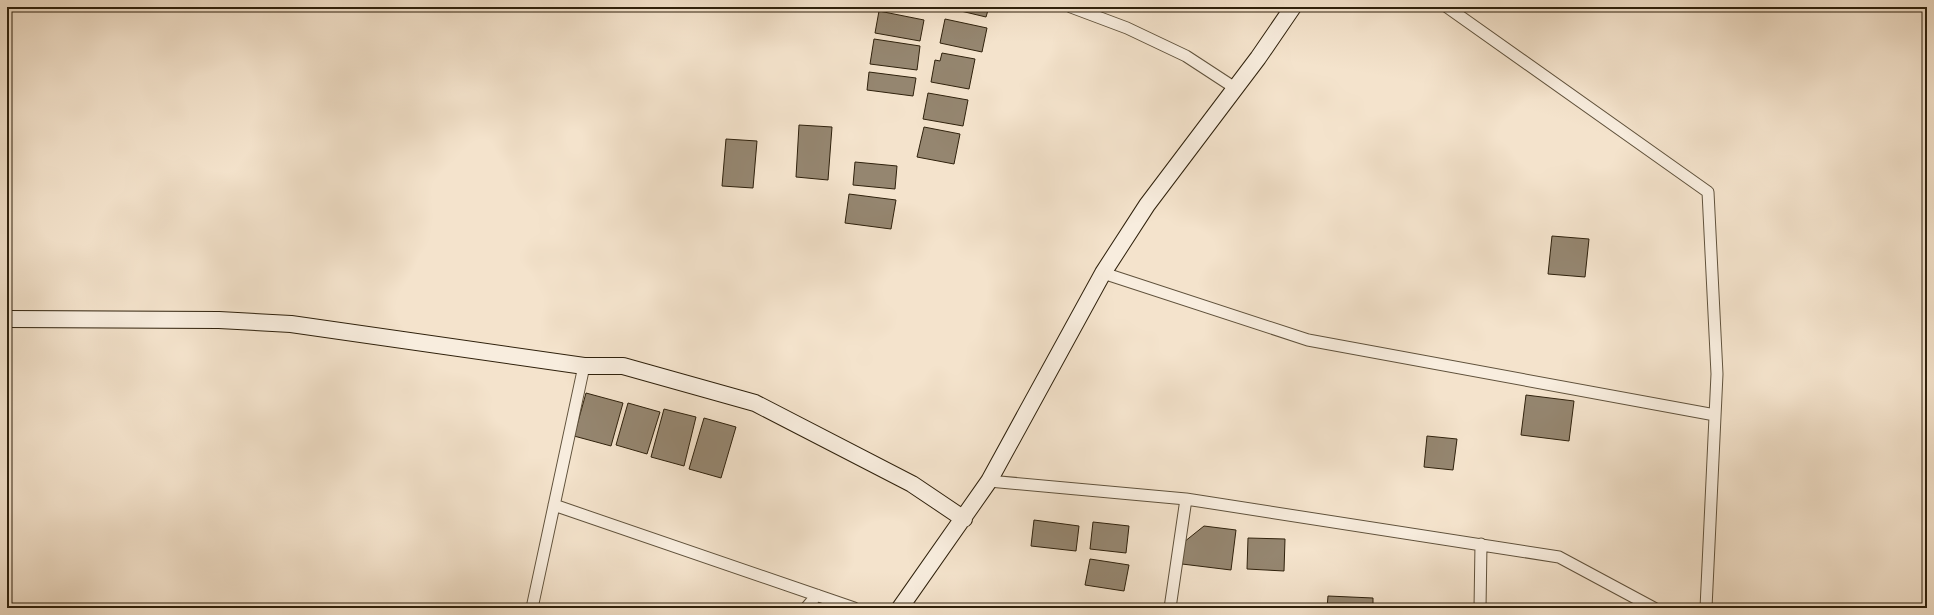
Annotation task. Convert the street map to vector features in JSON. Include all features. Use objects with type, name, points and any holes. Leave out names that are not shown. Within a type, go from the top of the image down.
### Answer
[{"type":"street","points":[[1071,7],[1127,28],[1186,56],[1235,88]]},
{"type":"street","points":[[900,608],[964,519],[989,481],[1103,273],[1147,204],[1235,88],[1293,7]]},
{"type":"street","points":[[1447,7],[1708,192],[1718,374],[1706,608]]},
{"type":"street","points":[[1103,273],[1308,340],[1715,415]]},
{"type":"street","points":[[7,319],[219,320],[291,324],[584,366],[624,366],[755,403],[912,484],[964,519]]},
{"type":"street","points":[[532,608],[584,366]]},
{"type":"street","points":[[989,481],[1186,499],[1559,556],[1654,608]]},
{"type":"street","points":[[1170,608],[1186,499]]},
{"type":"street","points":[[554,505],[854,608]]},
{"type":"street","points":[[1480,608],[1482,544]]},
{"type":"street","points":[[806,608],[817,595]]},
{"type":"building","points":[[944,7],[989,7],[986,17]]},
{"type":"building","points":[[879,11],[924,20],[920,41],[875,33]]},
{"type":"building","points":[[945,19],[987,28],[982,52],[940,43]]},
{"type":"building","points":[[874,39],[920,46],[917,70],[870,64]]},
{"type":"building","points":[[942,53],[975,59],[969,89],[931,82],[935,60],[940,61]]},
{"type":"building","points":[[869,72],[916,78],[913,96],[867,90]]},
{"type":"building","points":[[928,93],[968,100],[963,126],[923,119]]},
{"type":"building","points":[[799,125],[832,127],[828,180],[796,177]]},
{"type":"building","points":[[924,127],[960,134],[954,164],[917,157]]},
{"type":"building","points":[[726,139],[757,141],[753,188],[722,186]]},
{"type":"building","points":[[855,162],[897,166],[895,189],[853,185]]},
{"type":"building","points":[[849,194],[896,200],[891,229],[845,223]]},
{"type":"building","points":[[1552,236],[1589,239],[1585,277],[1548,274]]},
{"type":"building","points":[[586,393],[623,403],[611,446],[574,436]]},
{"type":"building","points":[[1526,395],[1574,401],[1569,441],[1521,435]]},
{"type":"building","points":[[628,403],[660,412],[647,454],[616,445]]},
{"type":"building","points":[[664,409],[696,417],[684,466],[651,457]]},
{"type":"building","points":[[704,418],[736,427],[721,478],[689,469]]},
{"type":"building","points":[[1427,436],[1457,439],[1453,470],[1424,467]]},
{"type":"building","points":[[1034,520],[1079,526],[1076,551],[1031,546]]},
{"type":"building","points":[[1093,522],[1129,526],[1126,553],[1090,549]]},
{"type":"building","points":[[1204,526],[1236,530],[1231,570],[1182,564],[1184,542]]},
{"type":"building","points":[[1248,538],[1285,539],[1284,571],[1247,569]]},
{"type":"building","points":[[1090,559],[1129,565],[1124,591],[1085,585]]},
{"type":"building","points":[[1328,596],[1373,598],[1373,608],[1327,608]]},
{"type":"building","points":[[1176,605],[1215,608],[1175,608]]}]
